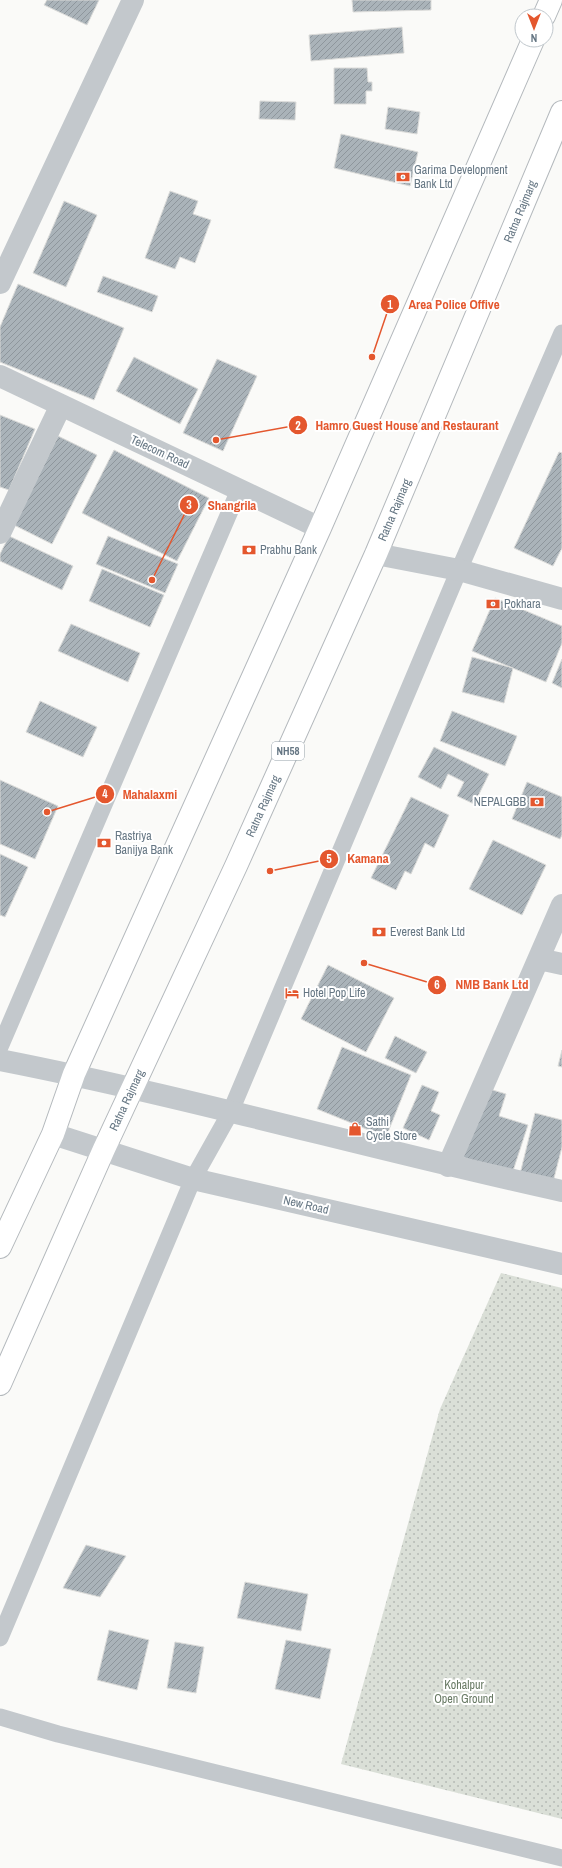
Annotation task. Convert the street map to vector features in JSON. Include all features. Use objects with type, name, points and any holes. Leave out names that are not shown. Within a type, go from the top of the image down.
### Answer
[{"type":"highway","points":[[0,1247],[53,1134],[74,1074],[320,528],[530,48]]},
{"type":"highway","name":"Ratna Rajmarg","points":[[0,1384],[104,1150],[236,866],[376,554],[562,112]]},
{"type":"street","points":[[0,283],[133,0]]},
{"type":"street","name":"Telecom Road","points":[[0,376],[320,528]]},
{"type":"street","points":[[0,533],[61,405]]},
{"type":"street","points":[[376,554],[459,570],[562,599]]},
{"type":"street","points":[[448,1166],[562,905]]},
{"type":"street","points":[[539,959],[562,964]]},
{"type":"street","points":[[0,1060],[74,1074],[448,1166],[562,1191]]},
{"type":"street","name":"New Road","points":[[53,1134],[193,1179],[562,1264]]},
{"type":"lane","points":[[0,1638],[193,1179],[230,1113],[459,570],[562,333]]},
{"type":"lane","points":[[0,1047],[239,490]]},
{"type":"lane","points":[[0,1717],[58,1734],[562,1858]]},
{"type":"green space","name":"Kohalpur Open Ground","points":[[501,1273],[562,1288],[562,1819],[341,1764],[440,1409]]},
{"type":"building","points":[[47,0],[99,0],[87,25],[44,5]]},
{"type":"building","points":[[352,0],[431,0],[431,10],[353,12]]},
{"type":"building","points":[[402,27],[404,53],[311,61],[309,35]]},
{"type":"building","points":[[334,68],[367,68],[368,82],[372,82],[372,91],[366,91],[366,104],[334,104]]},
{"type":"building","points":[[260,101],[296,102],[295,120],[259,119]]},
{"type":"building","points":[[388,107],[420,112],[417,134],[385,129]]},
{"type":"building","points":[[341,134],[418,152],[410,186],[334,168]]},
{"type":"building","points":[[170,191],[198,201],[193,214],[211,220],[195,263],[180,257],[175,269],[145,258]]},
{"type":"building","points":[[64,201],[97,215],[66,287],[33,273]]},
{"type":"building","points":[[103,276],[158,296],[152,312],[97,292]]},
{"type":"building","points":[[18,284],[124,328],[94,400],[0,362],[0,327]]},
{"type":"building","points":[[134,357],[198,389],[180,424],[116,391]]},
{"type":"building","points":[[217,359],[257,376],[223,451],[183,433]]},
{"type":"building","points":[[0,415],[35,429],[9,490],[0,487]]},
{"type":"building","points":[[58,436],[97,455],[52,544],[14,525]]},
{"type":"building","points":[[114,450],[209,498],[177,561],[82,513]]},
{"type":"building","points":[[559,452],[562,453],[562,548],[553,566],[514,548]]},
{"type":"building","points":[[9,536],[73,566],[62,590],[0,561],[0,554]]},
{"type":"building","points":[[108,536],[178,564],[165,593],[96,564]]},
{"type":"building","points":[[102,569],[164,595],[150,627],[89,601]]},
{"type":"building","points":[[495,598],[562,626],[562,643],[546,682],[472,651]]},
{"type":"building","points":[[71,624],[140,653],[128,682],[58,651]]},
{"type":"building","points":[[472,657],[513,668],[504,703],[462,692]]},
{"type":"building","points":[[562,659],[562,688],[552,683]]},
{"type":"building","points":[[40,701],[97,727],[83,757],[26,732]]},
{"type":"building","points":[[452,711],[517,736],[505,766],[440,741]]},
{"type":"building","points":[[434,747],[489,774],[474,804],[457,796],[464,782],[448,774],[441,789],[418,777]]},
{"type":"building","points":[[0,780],[58,806],[35,859],[0,844]]},
{"type":"building","points":[[527,782],[562,797],[562,835],[560,839],[512,819]]},
{"type":"building","points":[[411,797],[449,815],[434,848],[425,843],[411,874],[405,871],[396,890],[371,878]]},
{"type":"building","points":[[493,840],[546,865],[522,915],[469,889]]},
{"type":"building","points":[[0,854],[28,867],[5,917],[0,915]]},
{"type":"building","points":[[328,965],[394,998],[366,1052],[301,1019]]},
{"type":"building","points":[[395,1036],[427,1052],[416,1073],[385,1058]]},
{"type":"building","points":[[342,1047],[411,1075],[386,1137],[317,1109]]},
{"type":"building","points":[[562,1050],[562,1067],[558,1066]]},
{"type":"building","points":[[422,1085],[439,1092],[431,1111],[440,1115],[429,1140],[403,1128]]},
{"type":"building","points":[[486,1088],[506,1094],[499,1116],[528,1125],[512,1174],[462,1157]]},
{"type":"building","points":[[535,1113],[562,1120],[562,1147],[552,1186],[519,1178]]},
{"type":"building","points":[[86,1545],[126,1556],[100,1597],[63,1588]]},
{"type":"building","points":[[245,1582],[308,1594],[301,1631],[237,1618]]},
{"type":"building","points":[[109,1630],[149,1640],[137,1690],[97,1680]]},
{"type":"building","points":[[286,1640],[331,1649],[320,1699],[275,1689]]},
{"type":"building","points":[[175,1642],[204,1647],[196,1693],[167,1688]]},
{"type":"place","name":"Garima Development Bank Ltd","points":[[403,177]]},
{"type":"place","name":"Area Police Offive","points":[[372,357]]},
{"type":"place","name":"Hamro Guest House and Restaurant","points":[[216,440]]},
{"type":"place","name":"Prabhu Bank","points":[[249,550]]},
{"type":"place","name":"Shangrila","points":[[152,580]]},
{"type":"place","name":"Pokhara","points":[[493,604]]},
{"type":"place","name":"NEPALGBB","points":[[537,802]]},
{"type":"place","name":"Mahalaxmi","points":[[47,812]]},
{"type":"place","name":"Rastriya Banijya Bank","points":[[104,843]]},
{"type":"place","name":"Kamana","points":[[270,871]]},
{"type":"place","name":"Everest Bank Ltd","points":[[379,932]]},
{"type":"place","name":"NMB Bank Ltd","points":[[364,963]]},
{"type":"place","name":"Hotel Pop Life","points":[[292,993]]},
{"type":"place","name":"Sathi Cycle Store","points":[[355,1129]]}]
